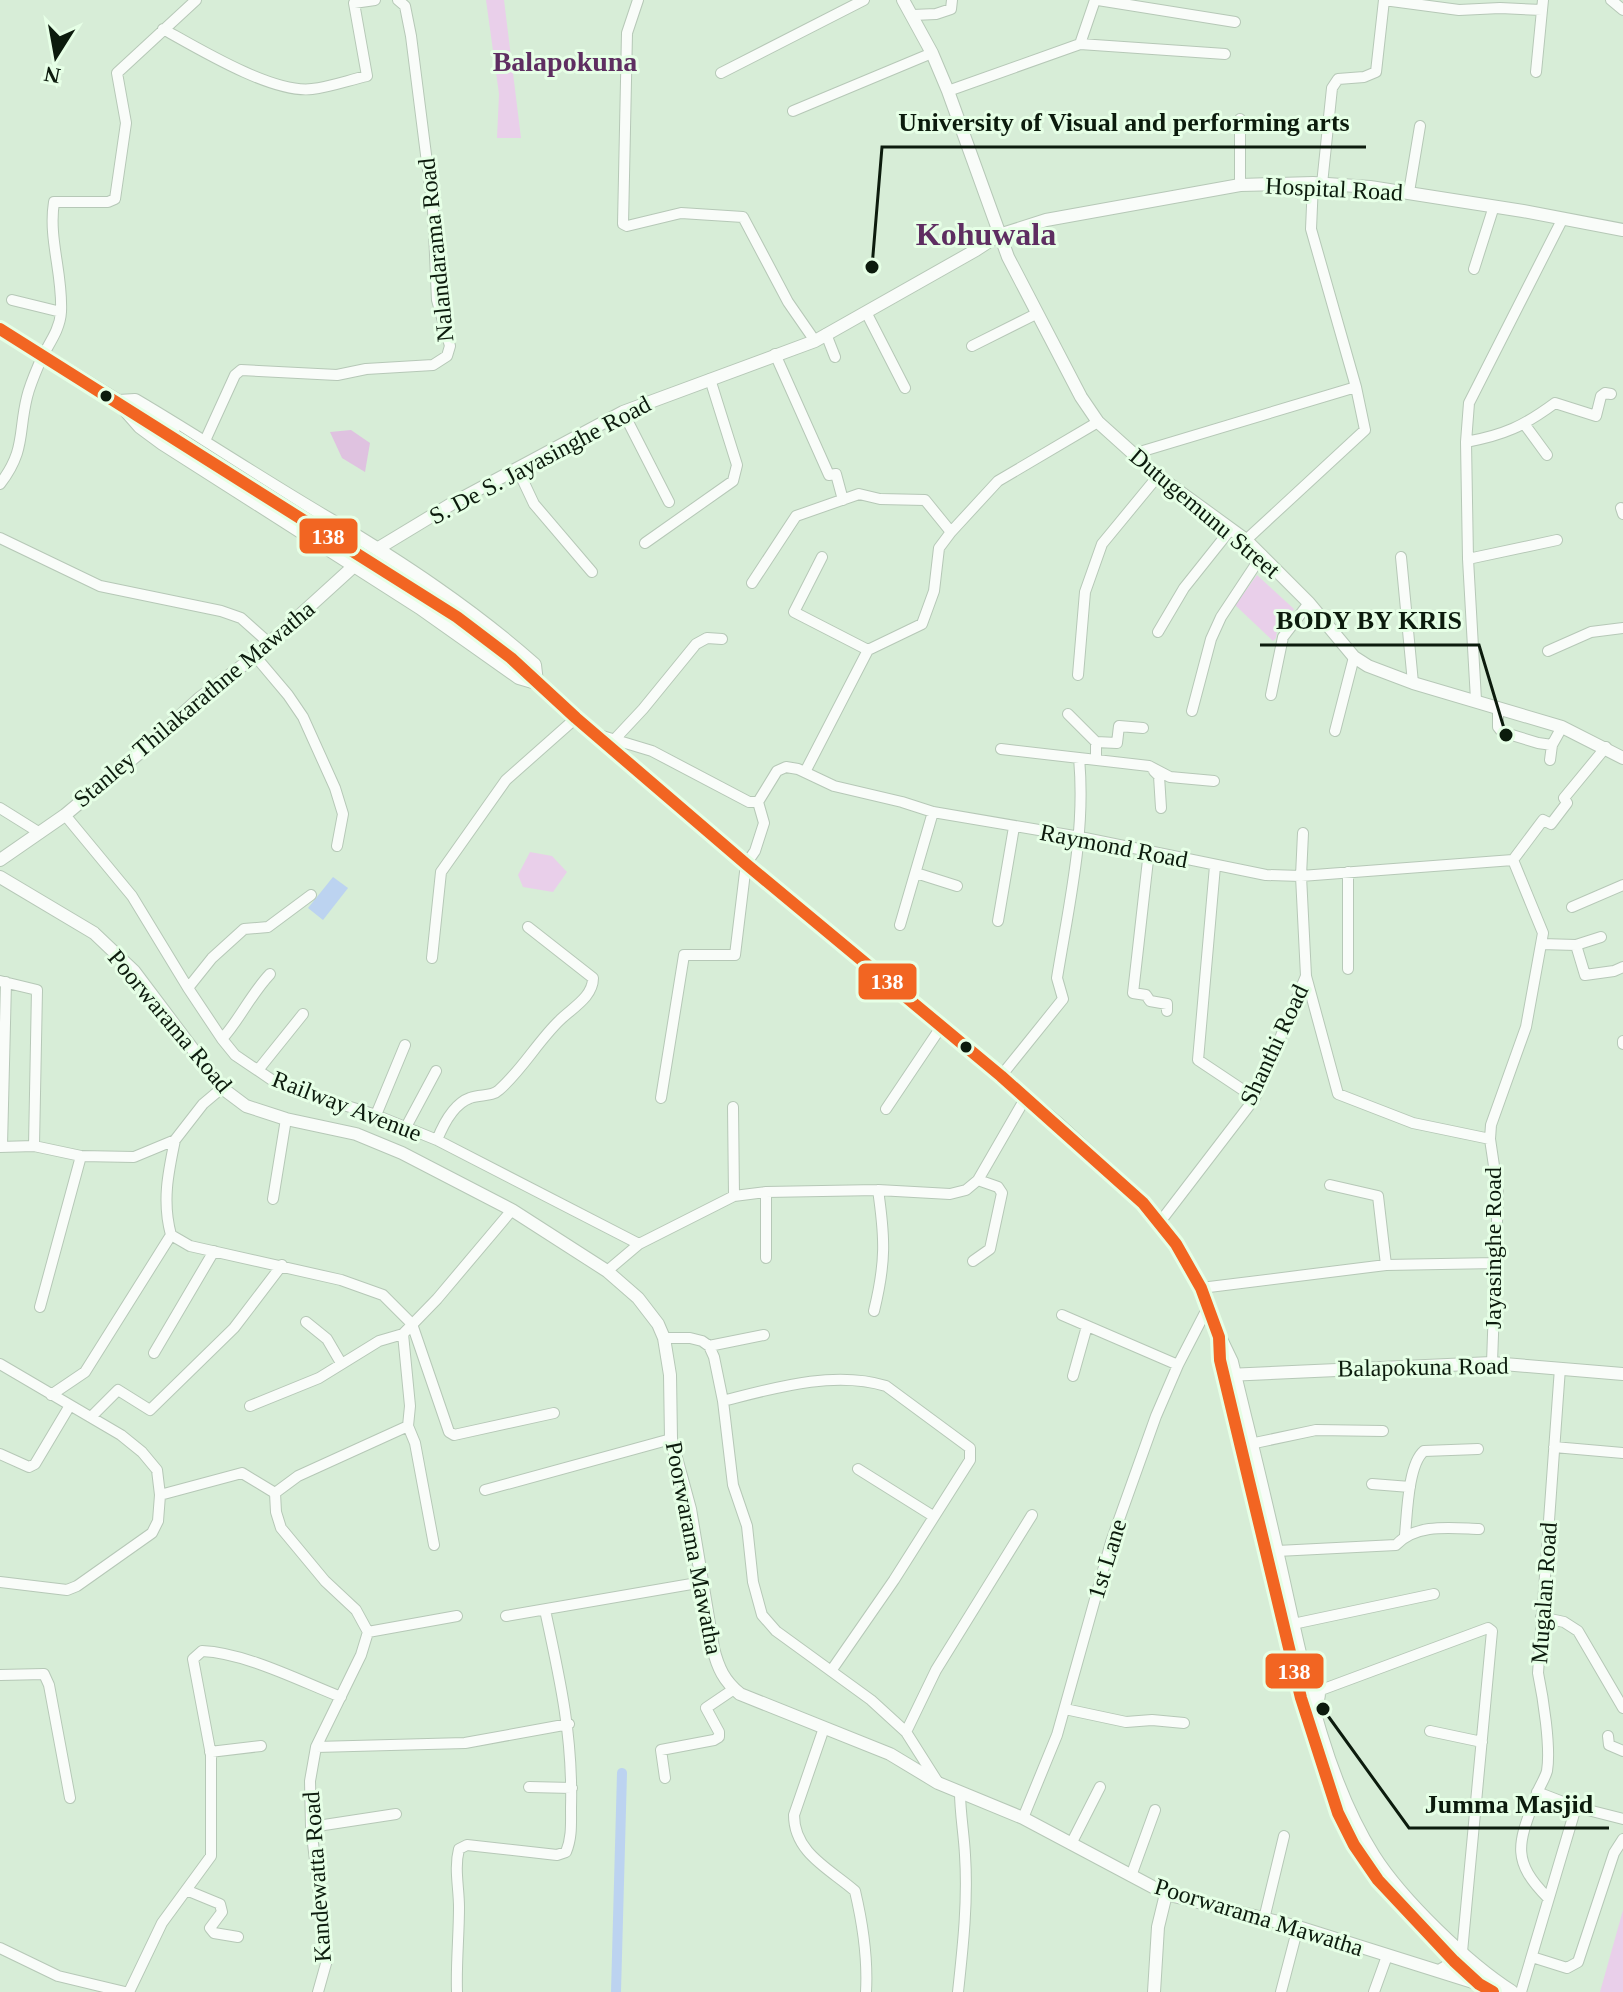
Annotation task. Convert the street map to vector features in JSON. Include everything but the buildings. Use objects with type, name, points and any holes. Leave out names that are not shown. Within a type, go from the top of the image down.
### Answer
[{"type":"highway","points":[[0,329],[457,617],[511,658],[746,864],[1026,1097],[1143,1203],[1176,1244],[1201,1288],[1231,1362],[1229,1375],[1301,1698],[1338,1813],[1354,1845],[1378,1880],[1458,1956]]},
{"type":"highway","points":[[119,402],[135,401],[329,521],[381,546],[481,620],[534,665],[536,682]]},
{"type":"highway","points":[[119,402],[140,426],[163,443],[420,607],[519,677],[536,682]]},
{"type":"highway","points":[[317,543],[329,521]]},
{"type":"highway","points":[[420,607],[433,586]]},
{"type":"highway","points":[[1229,1375],[1250,1444],[1315,1712],[1342,1795],[1374,1858],[1397,1889],[1479,1984],[1493,1992]]},
{"type":"highway","points":[[1479,1984],[1511,1992]]},
{"type":"main road","name":"Dutugemunu Street","points":[[903,0],[932,53],[948,91],[999,235],[1036,314],[1098,422],[1158,476],[1246,540],[1309,603],[1354,657],[1368,666],[1413,683],[1562,727],[1623,758]]},
{"type":"main road","name":"Hospital Road","points":[[999,235],[1046,220],[1240,185],[1318,183],[1409,192],[1623,230]]},
{"type":"main road","name":"S. De S. Jayasinghe Road","points":[[381,546],[623,412],[820,337],[999,235]]},
{"type":"main road","name":"Stanley Thilakarathne Mawatha","points":[[0,860],[65,815],[381,546]]},
{"type":"main road","name":"Poorwarama Road","points":[[0,877],[94,933],[134,971],[222,1088],[246,1106],[286,1119],[356,1134],[402,1153],[512,1210],[607,1271]]},
{"type":"main road","name":"Poorwarama Mawatha","points":[[607,1271],[638,1298],[658,1324],[664,1338],[670,1375],[671,1439],[690,1509],[717,1666],[734,1689],[758,1703],[890,1754],[938,1783],[1023,1818],[1166,1894],[1298,1927],[1479,1984]]},
{"type":"main road","name":"Balapokuna Road","points":[[1229,1375],[1492,1363],[1623,1374]]},
{"type":"main road","points":[[1154,1992],[1158,1927],[1166,1894]]},
{"type":"street","points":[[0,484],[10,471],[22,442],[27,397],[43,355],[52,343],[61,312],[58,262],[51,225],[54,202],[108,202],[115,199],[126,123],[117,73],[196,0]]},
{"type":"street","points":[[163,29],[250,76],[300,89],[313,89],[367,76],[354,3],[375,0]]},
{"type":"street","name":"Nalandarama Road","points":[[204,443],[235,375],[241,370],[337,375],[366,369],[433,365],[447,356],[450,346],[437,300],[433,210],[411,36],[405,6],[398,0]]},
{"type":"street","points":[[638,0],[627,33],[623,224],[627,226],[681,213],[743,217],[788,302],[835,357]]},
{"type":"street","points":[[721,73],[864,0]]},
{"type":"street","points":[[913,15],[936,14],[951,9],[952,0]]},
{"type":"street","points":[[1080,44],[1096,0],[1235,22]]},
{"type":"street","points":[[1246,540],[1365,430],[1356,387],[1311,229],[1332,88],[1338,79],[1364,77],[1376,72],[1384,0],[1459,10],[1543,5],[1536,72]]},
{"type":"street","points":[[1611,0],[1623,10]]},
{"type":"street","points":[[948,91],[1080,44],[1225,54]]},
{"type":"street","points":[[793,111],[932,53]]},
{"type":"street","points":[[1240,119],[1240,185]]},
{"type":"street","points":[[1409,192],[1420,126]]},
{"type":"street","points":[[1474,269],[1494,206]]},
{"type":"street","points":[[1476,700],[1468,559],[1466,442],[1469,403],[1563,218]]},
{"type":"street","points":[[12,300],[61,312]]},
{"type":"street","points":[[866,312],[905,388]]},
{"type":"street","points":[[972,346],[1036,314]]},
{"type":"street","points":[[775,354],[829,475],[836,474],[843,500]]},
{"type":"street","points":[[645,543],[733,481],[737,465],[710,379]]},
{"type":"street","points":[[1133,454],[1356,387]]},
{"type":"street","points":[[1466,442],[1498,436],[1525,425],[1555,403],[1596,416],[1601,396],[1611,394]]},
{"type":"street","points":[[623,412],[669,502]]},
{"type":"street","points":[[661,1098],[684,955],[735,955],[746,864],[755,851],[764,823],[758,802],[777,771],[786,767],[805,772],[868,650],[922,624],[934,591],[939,548],[951,532],[998,481],[1098,422]]},
{"type":"street","points":[[1525,425],[1547,455]]},
{"type":"street","points":[[517,468],[534,504],[592,572]]},
{"type":"street","points":[[1078,675],[1085,592],[1102,544],[1158,476]]},
{"type":"street","points":[[752,583],[796,516],[859,494],[880,499],[925,500],[951,532]]},
{"type":"street","points":[[1158,632],[1184,588],[1231,529]]},
{"type":"street","points":[[0,538],[100,586],[241,618],[269,643]]},
{"type":"street","points":[[1468,559],[1557,540]]},
{"type":"street","points":[[1192,711],[1211,639],[1221,617],[1262,555]]},
{"type":"street","points":[[822,557],[794,612],[868,650]]},
{"type":"street","points":[[1401,557],[1413,683]]},
{"type":"street","points":[[1271,695],[1283,637],[1309,603]]},
{"type":"street","points":[[1548,651],[1591,632],[1623,628]]},
{"type":"street","points":[[614,740],[696,644],[707,638],[722,639]]},
{"type":"street","points":[[255,656],[303,717],[335,788],[343,814],[337,846]]},
{"type":"street","points":[[1335,731],[1354,657]]},
{"type":"street","points":[[1498,708],[1498,727],[1502,732],[1552,745]]},
{"type":"street","points":[[1068,714],[1096,742],[1117,743],[1119,726],[1143,728]]},
{"type":"street","points":[[432,958],[441,872],[506,780],[576,718]]},
{"type":"street","points":[[1550,760],[1552,745],[1562,727]]},
{"type":"street","points":[[597,735],[652,751],[734,796],[758,802]]},
{"type":"street","points":[[1096,742],[1096,760]]},
{"type":"street","points":[[1513,860],[1543,820],[1551,824],[1567,803],[1564,798],[1606,747]]},
{"type":"street","points":[[1001,749],[1149,767],[1170,777],[1214,781]]},
{"type":"street","points":[[1001,1076],[1063,999],[1057,978],[1080,837],[1083,797],[1079,758]]},
{"type":"street","points":[[1149,767],[1159,776],[1161,808]]},
{"type":"street","name":"Raymond Road","points":[[805,772],[834,786],[933,812],[1080,837],[1266,875],[1301,876],[1513,860]]},
{"type":"street","points":[[0,808],[40,833]]},
{"type":"street","points":[[900,925],[933,812]]},
{"type":"street","name":"Railway Avenue","points":[[65,815],[132,896],[188,988],[235,1055],[298,1091],[376,1115],[437,1140],[639,1244]]},
{"type":"street","points":[[998,921],[1014,827]]},
{"type":"street","points":[[1303,833],[1301,876],[1306,976]]},
{"type":"street","points":[[1149,851],[1133,993],[1167,1004],[1167,1011]]},
{"type":"street","name":"Jayasinghe Road","points":[[1492,1363],[1498,1193],[1490,1139],[1491,1125],[1526,1027],[1543,933],[1513,860]]},
{"type":"street","points":[[1215,866],[1198,1060],[1255,1098]]},
{"type":"street","points":[[1348,872],[1348,969]]},
{"type":"street","points":[[916,873],[957,886]]},
{"type":"street","points":[[1572,907],[1623,885]]},
{"type":"street","points":[[188,988],[212,958],[244,929],[268,927],[311,895]]},
{"type":"street","points":[[437,1140],[443,1124],[455,1110],[469,1098],[497,1093],[593,986],[593,978],[528,927]]},
{"type":"street","points":[[1541,944],[1576,945],[1601,937]]},
{"type":"street","points":[[1576,945],[1585,975],[1623,967]]},
{"type":"street","points":[[222,1039],[270,974]]},
{"type":"street","name":"Shanthi Road","points":[[1160,1222],[1255,1098],[1306,976]]},
{"type":"street","name":"Shanthi Road","points":[[1306,976],[1338,1094],[1413,1123],[1490,1139]]},
{"type":"street","points":[[34,1146],[37,990],[3,982],[1,1147],[34,1146],[81,1156],[134,1157],[175,1140]]},
{"type":"street","points":[[258,1070],[303,1014]]},
{"type":"street","points":[[886,1109],[941,1027]]},
{"type":"street","points":[[376,1115],[405,1045]]},
{"type":"street","points":[[406,1127],[436,1071]]},
{"type":"street","points":[[222,1088],[203,1104],[175,1140],[166,1186],[166,1218],[171,1235],[190,1246],[282,1265],[341,1280],[383,1295],[412,1324],[449,1432],[454,1435],[554,1413]]},
{"type":"street","points":[[607,1271],[639,1244],[734,1196],[766,1192],[878,1190],[950,1194],[966,1190],[978,1180],[1026,1097]]},
{"type":"street","points":[[733,1107],[734,1196]]},
{"type":"street","points":[[273,1199],[286,1119]]},
{"type":"street","points":[[40,1307],[81,1156]]},
{"type":"street","points":[[973,1261],[990,1249],[1002,1193],[998,1187],[978,1180]]},
{"type":"street","points":[[1330,1185],[1378,1196],[1386,1265]]},
{"type":"street","points":[[874,1311],[885,1240],[878,1190]]},
{"type":"street","points":[[766,1192],[766,1258]]},
{"type":"street","points":[[250,1406],[319,1378],[379,1341],[403,1334],[437,1299],[512,1210]]},
{"type":"street","points":[[51,1395],[85,1372],[171,1235]]},
{"type":"street","points":[[154,1353],[214,1251]]},
{"type":"street","points":[[1201,1288],[1386,1265],[1496,1263]]},
{"type":"street","points":[[91,1417],[118,1390],[150,1410],[234,1328],[282,1265]]},
{"type":"street","name":"1st Lane","points":[[1023,1818],[1057,1735],[1111,1542],[1156,1416],[1209,1305]]},
{"type":"street","points":[[1062,1315],[1178,1365]]},
{"type":"street","points":[[306,1322],[327,1339],[341,1363]]},
{"type":"street","points":[[1073,1376],[1087,1326]]},
{"type":"street","points":[[403,1334],[410,1406],[408,1426],[415,1443],[434,1545]]},
{"type":"street","points":[[664,1338],[690,1338],[709,1346],[764,1335]]},
{"type":"street","points":[[709,1346],[723,1401],[733,1485],[747,1526],[753,1582],[762,1615],[776,1631],[871,1700],[906,1732],[938,1783]]},
{"type":"street","points":[[0,1364],[121,1435],[142,1452],[157,1470],[160,1495],[158,1521],[152,1533],[77,1586],[67,1590],[0,1582]]},
{"type":"street","name":"Mugalan Road","points":[[1548,1898],[1530,1880],[1522,1866],[1520,1847],[1547,1771],[1545,1706],[1538,1673],[1560,1368]]},
{"type":"street","points":[[723,1401],[787,1385],[871,1381],[886,1386],[970,1448],[970,1460],[894,1580],[831,1671]]},
{"type":"street","points":[[0,1454],[29,1467],[35,1464],[69,1407]]},
{"type":"street","points":[[275,1493],[298,1476],[408,1426]]},
{"type":"street","points":[[1250,1444],[1316,1430],[1383,1431]]},
{"type":"street","points":[[485,1490],[671,1439]]},
{"type":"street","points":[[1554,1447],[1623,1453]]},
{"type":"street","points":[[1405,1535],[1410,1487],[1416,1462],[1424,1451],[1478,1449]]},
{"type":"street","points":[[858,1469],[933,1516]]},
{"type":"street","points":[[160,1495],[242,1473],[275,1493]]},
{"type":"street","points":[[1372,1484],[1410,1487]]},
{"type":"street","points":[[275,1493],[281,1528],[325,1581],[356,1610],[368,1632],[457,1616]]},
{"type":"street","points":[[906,1732],[936,1670],[1032,1515]]},
{"type":"street","points":[[1277,1551],[1396,1545],[1405,1535],[1437,1528],[1479,1529]]},
{"type":"street","points":[[506,1616],[703,1582]]},
{"type":"street","points":[[1293,1624],[1434,1594]]},
{"type":"street","points":[[457,1992],[455,1961],[459,1849],[467,1845],[557,1855],[566,1852],[570,1842],[572,1788],[569,1724],[545,1610]]},
{"type":"street","points":[[1541,1617],[1564,1622],[1578,1631],[1623,1708]]},
{"type":"street","points":[[1321,1690],[1488,1628],[1492,1631],[1458,1956],[1439,1970]]},
{"type":"street","name":"Kandewatta Road","points":[[318,1992],[327,1960],[311,1827],[310,1781],[316,1747],[361,1655],[368,1632]]},
{"type":"street","points":[[0,1948],[58,1976],[127,1992],[162,1923],[211,1856],[210,1752],[193,1659],[202,1651],[214,1651],[261,1665],[341,1697]]},
{"type":"street","points":[[0,1675],[44,1674],[49,1685],[70,1798]]},
{"type":"street","points":[[1306,1676],[1317,1682],[1321,1690],[1315,1712]]},
{"type":"street","points":[[665,1778],[661,1750],[719,1737],[706,1708],[734,1689]]},
{"type":"street","points":[[1065,1709],[1126,1722],[1152,1720],[1184,1723]]},
{"type":"street","points":[[316,1747],[465,1743],[569,1724]]},
{"type":"street","points":[[824,1728],[794,1815],[794,1831],[816,1861],[855,1891],[865,1953],[866,1992]]},
{"type":"street","points":[[1430,1731],[1482,1742]]},
{"type":"street","points":[[1608,1736],[1609,1745],[1623,1751]]},
{"type":"street","points":[[210,1752],[261,1746]]},
{"type":"street","points":[[529,1787],[572,1788]]},
{"type":"street","points":[[1071,1844],[1100,1787]]},
{"type":"street","points":[[958,1992],[966,1916],[960,1792]]},
{"type":"street","points":[[1537,1792],[1576,1807],[1623,1819]]},
{"type":"street","points":[[1521,1992],[1576,1807]]},
{"type":"street","points":[[1131,1876],[1155,1810]]},
{"type":"street","points":[[311,1827],[396,1814]]},
{"type":"street","points":[[1264,1919],[1284,1836]]},
{"type":"street","points":[[1532,1957],[1567,1968],[1578,1962],[1614,1853],[1623,1839]]},
{"type":"street","points":[[186,1890],[220,1904],[222,1912],[210,1928],[214,1933],[238,1937]]},
{"type":"street","points":[[1281,1992],[1298,1927]]},
{"type":"street","points":[[1374,1992],[1387,1956]]},
{"type":"shaded area","points":[[486,0],[504,0],[521,138],[497,138],[499,94]]},
{"type":"shaded area","points":[[351,430],[370,443],[365,472],[342,458],[330,432]]},
{"type":"shaded area","points":[[1257,575],[1294,609],[1277,629],[1273,641],[1235,605]]},
{"type":"shaded area","points":[[530,852],[552,856],[567,872],[553,892],[523,887],[518,875]]},
{"type":"shaded area","points":[[1623,1910],[1623,1992],[1600,1992]]},
{"type":"water","points":[[333,877],[348,888],[323,920],[308,908]]},
{"type":"waterway","points":[[616,1992],[622,1773]]},
{"type":"transit line","name":"138","points":[[0,329],[457,617],[511,658],[746,864],[1001,1076],[1143,1203],[1176,1244],[1201,1288],[1219,1337],[1220,1360],[1301,1698],[1338,1813],[1354,1845],[1378,1880],[1454,1961],[1479,1984],[1493,1992]]},
{"type":"place","name":"University of Visual and performing arts","points":[[872,267]]},
{"type":"place","name":"BODY BY KRIS","points":[[1506,735]]},
{"type":"place","name":"Jumma Masjid","points":[[1323,1709]]},
{"type":"district","name":"Balapokuna","points":[[565,61]]},
{"type":"district","name":"Kohuwala","points":[[986,234]]}]
